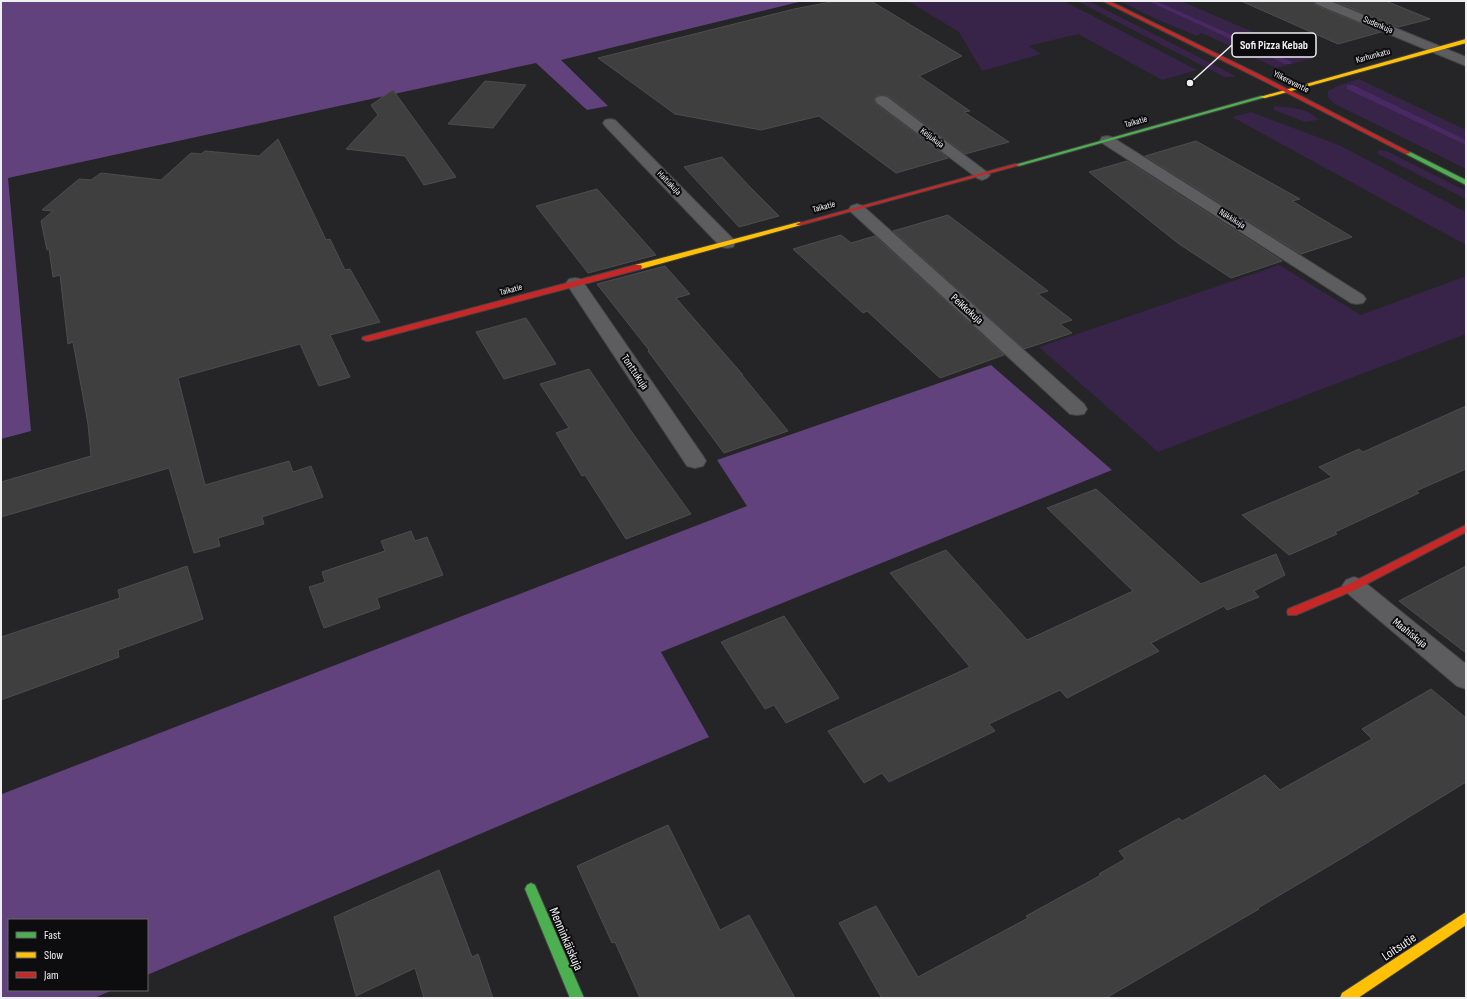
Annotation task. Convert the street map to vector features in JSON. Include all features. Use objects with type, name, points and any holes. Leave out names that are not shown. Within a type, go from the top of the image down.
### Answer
[{"type":"street","name":"Ylikeravantie","points":[[1105,1],[1466,183]]},
{"type":"street","name":"Sudenkuja","points":[[1320,1],[1466,62]]},
{"type":"street","name":"Karhunkatu","points":[[1286,91],[1466,41]]},
{"type":"street","name":"Taikatie","points":[[366,339],[857,209],[1286,91]]},
{"type":"street","name":"Keijukuja","points":[[882,100],[982,175]]},
{"type":"street","name":"Haltiakuja","points":[[610,123],[727,243]]},
{"type":"street","name":"Näkkikuja","points":[[1107,140],[1357,299]]},
{"type":"street","name":"Peikkokuja","points":[[857,209],[1077,409]]},
{"type":"street","name":"Tonttukuja","points":[[575,283],[695,461]]},
{"type":"street","points":[[1292,612],[1354,586],[1466,528]]},
{"type":"street","name":"Maahiskuja","points":[[1354,586],[1466,679]]},
{"type":"street","name":"Menninkäiskuja","points":[[531,889],[577,998]]},
{"type":"street","name":"Loitsutie","points":[[1347,998],[1466,918]]},
{"type":"shaded area","points":[[1,1],[803,1],[561,60],[608,106],[587,110],[536,63],[8,178],[31,431],[1,439]]},
{"type":"shaded area","points":[[908,1],[1064,1],[1197,70],[1162,80],[1078,34],[1029,46],[1041,54],[982,71],[959,32]]},
{"type":"shaded area","points":[[1077,1],[1089,1],[1234,75],[1234,77],[1224,77]]},
{"type":"shaded area","points":[[1120,1],[1181,1],[1314,58],[1276,68],[1202,33],[1197,36],[1158,20]]},
{"type":"shaded area","points":[[1359,79],[1466,130],[1466,169],[1335,104],[1328,98],[1328,91],[1340,85]]},
{"type":"shaded area","points":[[1274,106],[1304,111],[1310,113],[1318,120],[1305,122],[1274,110]]},
{"type":"shaded area","points":[[1251,112],[1339,145],[1466,212],[1466,245],[1232,117]]},
{"type":"shaded area","points":[[1378,150],[1387,151],[1466,191],[1466,199],[1378,154]]},
{"type":"shaded area","points":[[1279,265],[1361,315],[1466,276],[1466,334],[1158,452],[1039,347]]},
{"type":"shaded area","points":[[991,365],[1112,470],[661,652],[709,737],[148,975],[148,919],[8,919],[8,991],[111,991],[94,998],[1,998],[2,794],[747,506],[717,460]]},
{"type":"building","points":[[836,1],[871,1],[962,56],[919,76],[970,111],[964,112],[1009,142],[965,154],[888,96],[877,96],[874,99],[876,104],[948,158],[896,173],[819,116],[761,130],[675,114],[598,58],[794,9]]},
{"type":"building","points":[[1241,1],[1313,1],[1315,5],[1381,32],[1338,44]]},
{"type":"building","points":[[1334,1],[1386,1],[1430,19],[1398,27]]},
{"type":"building","points":[[485,81],[526,85],[493,128],[448,124]]},
{"type":"building","points":[[393,90],[456,177],[424,185],[405,156],[346,149],[378,115],[371,105]]},
{"type":"building","points":[[278,139],[326,240],[330,239],[345,270],[350,269],[380,322],[330,335],[350,377],[319,386],[300,344],[178,378],[205,485],[289,461],[293,472],[311,466],[323,497],[262,517],[264,524],[218,538],[220,546],[194,553],[169,468],[1,517],[1,482],[91,456],[88,424],[73,342],[68,344],[60,275],[53,277],[49,249],[47,250],[41,221],[53,211],[42,210],[79,179],[91,180],[101,173],[161,180],[191,153],[201,154],[205,151],[259,156]]},
{"type":"building","points":[[1196,141],[1300,199],[1292,201],[1352,237],[1301,254],[1145,156]]},
{"type":"building","points":[[722,157],[779,216],[739,227],[684,167]]},
{"type":"building","points":[[1127,161],[1282,261],[1231,278],[1179,244],[1089,172]]},
{"type":"building","points":[[597,189],[656,255],[588,273],[536,206]]},
{"type":"building","points":[[948,215],[1048,291],[1038,294],[1072,320],[1060,324],[1072,333],[1024,349],[893,231]]},
{"type":"building","points":[[841,235],[851,243],[875,236],[1004,355],[940,378],[867,311],[863,313],[793,249]]},
{"type":"building","points":[[665,266],[690,294],[676,298],[743,375],[788,431],[724,453],[648,351],[649,350],[597,284]]},
{"type":"building","points":[[526,318],[556,364],[504,379],[476,332]]},
{"type":"building","points":[[589,369],[631,431],[691,514],[626,539],[585,475],[582,476],[556,433],[569,428],[540,384]]},
{"type":"building","points":[[1466,406],[1466,469],[1416,491],[1419,493],[1335,532],[1337,534],[1289,555],[1242,515],[1332,477],[1319,467],[1359,449],[1363,452]]},
{"type":"building","points":[[1096,489],[1201,584],[1276,554],[1285,575],[1254,591],[1259,597],[1227,610],[1224,606],[1151,643],[1159,651],[1067,698],[1060,690],[989,724],[995,731],[889,782],[882,773],[864,783],[828,731],[970,667],[890,573],[946,550],[1027,640],[1133,591],[1047,508]]},
{"type":"building","points":[[411,531],[415,541],[427,537],[443,575],[377,598],[380,608],[324,628],[309,587],[325,582],[322,572],[385,551],[381,541]]},
{"type":"building","points":[[187,566],[203,619],[118,650],[119,657],[1,700],[1,637],[120,598],[118,590]]},
{"type":"building","points":[[1466,566],[1466,653],[1399,601]]},
{"type":"building","points":[[784,616],[839,698],[786,723],[774,705],[765,709],[721,642]]},
{"type":"building","points":[[1431,689],[1466,718],[1466,782],[1258,908],[1259,909],[1106,998],[880,998],[881,997],[839,923],[876,906],[918,977],[1028,918],[1026,916],[1101,875],[1099,874],[1125,859],[1119,851],[1179,818],[1182,821],[1265,775],[1280,790],[1372,739],[1362,729]]},
{"type":"building","points":[[668,825],[720,930],[749,915],[795,998],[640,998],[615,942],[612,943],[577,866]]},
{"type":"building","points":[[439,870],[472,957],[478,954],[493,998],[424,998],[415,968],[356,996],[334,917]]},
{"type":"waterway","points":[[1151,1],[1288,62]]},
{"type":"waterway","points":[[1350,87],[1466,143]]},
{"type":"traffic: fast","points":[[1017,165],[1263,97]]},
{"type":"traffic: fast","points":[[1408,153],[1466,183]]},
{"type":"traffic: fast","points":[[531,889],[577,998]]},
{"type":"traffic: slow","points":[[1263,97],[1466,41]]},
{"type":"traffic: slow","points":[[638,267],[799,224]]},
{"type":"traffic: slow","points":[[1347,998],[1466,918]]},
{"type":"traffic: jam","points":[[1105,1],[1260,77],[1408,153]]},
{"type":"traffic: jam","points":[[799,224],[1017,165]]},
{"type":"traffic: jam","points":[[366,339],[638,267]]},
{"type":"traffic: jam","points":[[1292,612],[1354,586],[1466,528]]},
{"type":"place","name":"Sofi Pizza Kebab","points":[[1190,83]]}]
